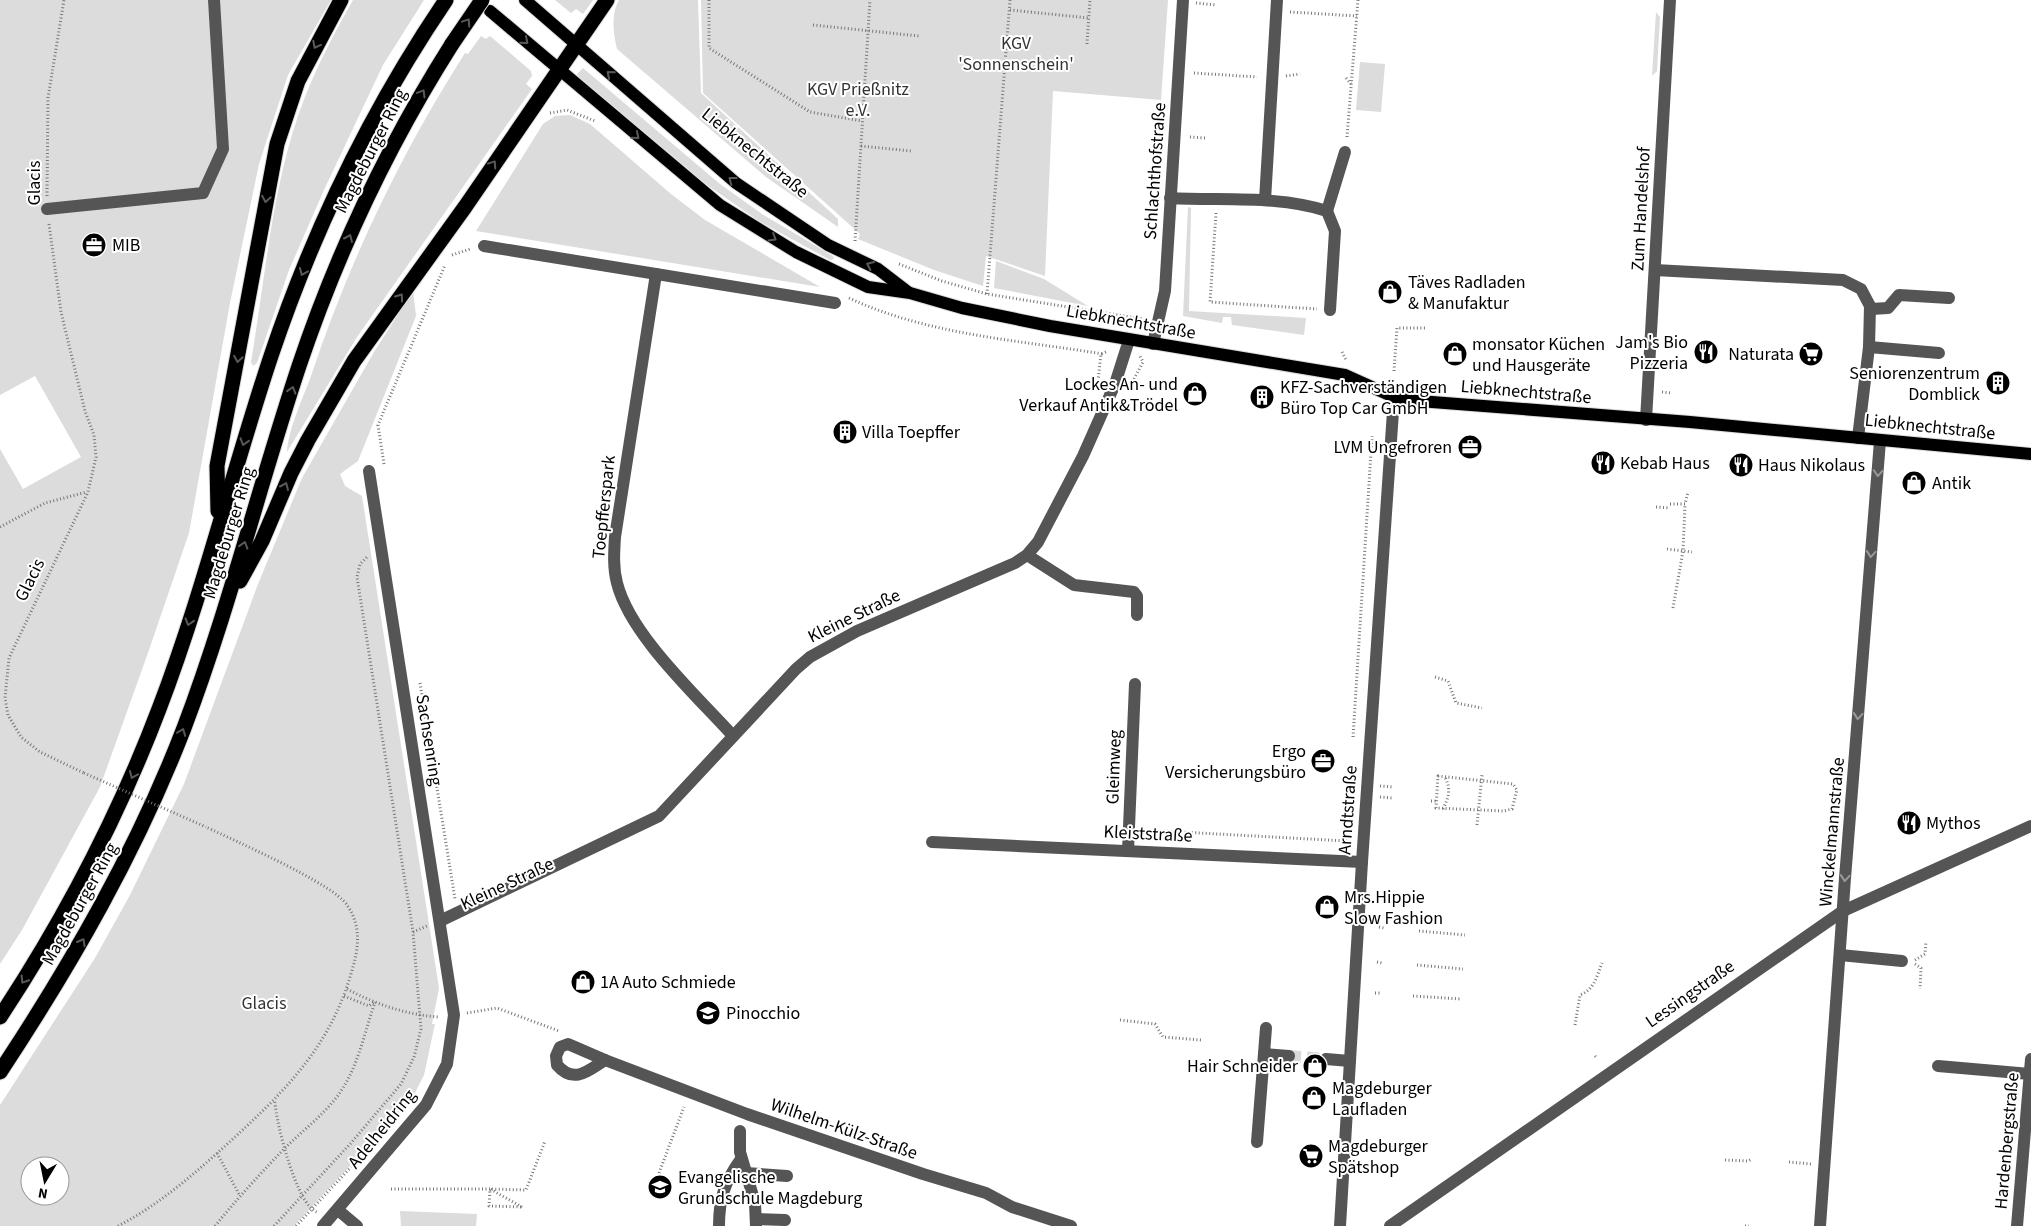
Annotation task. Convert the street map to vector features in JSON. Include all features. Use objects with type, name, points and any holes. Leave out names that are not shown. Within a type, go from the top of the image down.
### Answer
[{"type":"highway","points":[[219,525],[217,466],[277,144],[287,111],[302,74],[341,0]]},
{"type":"highway","name":"Magdeburger Ring","points":[[0,1017],[62,916],[131,779],[174,668],[271,358],[306,264],[332,203],[375,118],[428,26],[446,0]]},
{"type":"highway","points":[[225,608],[262,542],[291,473],[308,440],[346,374],[577,46],[607,0]]},
{"type":"highway","name":"Magdeburger Ring","points":[[0,1072],[64,973],[128,858],[154,800],[184,728],[225,608],[299,368],[325,294],[373,184],[410,115],[452,44],[486,6]]},
{"type":"main road","name":"Liebknechtstraße","points":[[525,0],[736,183],[773,210],[828,244],[878,269],[910,293]]},
{"type":"main road","name":"Liebknechtstraße","points":[[486,6],[559,71],[703,192],[739,218],[796,252],[846,278],[868,287],[910,293],[962,308],[1129,340],[1345,375],[1394,397],[1438,403],[2031,454]]},
{"type":"street","points":[[47,209],[203,193],[223,149],[214,0]]},
{"type":"street","name":"Schlachthofstraße","points":[[1153,344],[1165,292],[1183,0]]},
{"type":"street","name":"Zum Handelshof","points":[[1646,420],[1670,0]]},
{"type":"street","points":[[1265,200],[1277,5]]},
{"type":"street","points":[[1330,310],[1334,231],[1328,211],[1345,152]]},
{"type":"street","points":[[1170,198],[1217,201],[1265,200],[1313,206],[1328,211]]},
{"type":"street","points":[[484,246],[835,303]]},
{"type":"street","points":[[1655,270],[1843,280],[1861,289],[1867,296],[1871,309],[1869,347],[1858,438]]},
{"type":"street","name":"Toepfferspark","points":[[656,274],[617,520],[614,551],[615,574],[625,604],[642,633],[733,736]]},
{"type":"street","points":[[1871,309],[1888,308],[1899,295],[1949,298]]},
{"type":"street","name":"Kleine Straße","points":[[440,921],[655,819],[662,814],[796,669],[810,657],[857,631],[1015,563],[1027,555],[1042,535],[1104,411],[1124,359],[1129,340]]},
{"type":"street","points":[[1869,347],[1939,353]]},
{"type":"street","name":"Arndtstraße","points":[[1340,1226],[1362,862],[1394,397]]},
{"type":"street","name":"Winckelmannstraße","points":[[1820,1226],[1880,441]]},
{"type":"street","name":"Sachsenring","points":[[369,471],[440,921],[460,1014]]},
{"type":"street","points":[[1027,555],[1074,585],[1134,592],[1138,615]]},
{"type":"street","name":"Gleimweg","points":[[1128,851],[1135,684]]},
{"type":"street","name":"Lessingstraße","points":[[1390,1226],[1843,911],[2031,826]]},
{"type":"street","name":"Kleiststraße","points":[[932,842],[1362,862]]},
{"type":"street","points":[[1840,955],[1906,961]]},
{"type":"street","name":"Adelheidring","points":[[323,1226],[426,1105],[446,1064],[460,1014]]},
{"type":"street","points":[[1257,1142],[1266,1028]]},
{"type":"street","points":[[1264,1054],[1289,1056]]},
{"type":"street","points":[[1326,1059],[1350,1061]]},
{"type":"street","name":"Hardenbergstraße","points":[[2017,1226],[2027,1156],[2031,1059]]},
{"type":"street","name":"Wilhelm-Külz-Straße","points":[[605,1060],[740,1111],[923,1174],[986,1192],[1012,1207],[1071,1226]]},
{"type":"street","points":[[1938,1066],[2030,1074]]},
{"type":"street","points":[[740,1131],[741,1159],[755,1203],[756,1222],[785,1220]]},
{"type":"street","points":[[719,1226],[719,1203],[730,1174],[741,1159]]},
{"type":"street","points":[[746,1173],[787,1176]]},
{"type":"street","points":[[338,1210],[356,1226]]},
{"type":"path","name":"Glacis","points":[[64,0],[48,98],[47,209],[61,312],[85,411],[96,444],[95,467],[88,492],[15,644],[8,663],[5,688],[8,714],[21,737],[40,752],[283,864],[344,900],[358,929],[357,953],[347,989],[314,1054],[275,1101],[188,1180],[125,1225],[118,1226]]},
{"type":"path","points":[[710,0],[709,48],[810,112],[862,121]]},
{"type":"path","points":[[857,233],[870,0]]},
{"type":"path","points":[[987,294],[1010,0]]},
{"type":"path","points":[[1087,44],[1090,0]]},
{"type":"path","points":[[1345,152],[1358,0]]},
{"type":"path","points":[[1277,5],[1357,16]]},
{"type":"path","points":[[1010,10],[1089,18]]},
{"type":"path","points":[[813,25],[919,36]]},
{"type":"path","points":[[1178,72],[1273,78],[1300,74]]},
{"type":"path","points":[[1346,78],[1352,85]]},
{"type":"path","points":[[861,146],[911,151]]},
{"type":"path","points":[[1217,201],[1210,302],[1330,310]]},
{"type":"path","points":[[847,241],[854,244]]},
{"type":"path","points":[[449,255],[484,246]]},
{"type":"path","name":"Liebknechtstraße","points":[[896,263],[942,281],[987,294],[1129,318]]},
{"type":"path","points":[[1394,371],[1397,328],[1425,328]]},
{"type":"path","points":[[1132,385],[1143,362]]},
{"type":"path","name":"Arndtstraße","points":[[1353,743],[1372,436]]},
{"type":"path","points":[[0,527],[45,503],[88,492]]},
{"type":"path","points":[[1673,608],[1683,551],[1685,504],[1688,492]]},
{"type":"path","points":[[1656,506],[1685,504]]},
{"type":"path","points":[[1667,549],[1692,552]]},
{"type":"path","points":[[274,1226],[358,1136],[401,1084],[409,1071],[418,1046],[421,1030],[413,932],[357,577],[365,558],[382,552]]},
{"type":"path","points":[[1435,677],[1448,681],[1456,703],[1482,708]]},
{"type":"path","points":[[1477,825],[1482,775]]},
{"type":"path","points":[[1438,776],[1444,776],[1513,784],[1517,790],[1512,808],[1504,811],[1436,808],[1438,776]]},
{"type":"path","points":[[1443,809],[1448,798],[1449,789],[1444,776]]},
{"type":"path","points":[[1432,789],[1438,790]]},
{"type":"path","points":[[1431,801],[1436,801]]},
{"type":"path","name":"Arndtstraße","points":[[1346,848],[1347,832]]},
{"type":"path","points":[[427,926],[429,936]]},
{"type":"path","points":[[1379,927],[1384,928]]},
{"type":"path","points":[[1419,931],[1465,935]]},
{"type":"path","points":[[1906,961],[1921,968],[1920,989]]},
{"type":"path","points":[[1377,962],[1382,963]]},
{"type":"path","points":[[1575,1025],[1580,995],[1587,992],[1595,982],[1602,963]]},
{"type":"path","points":[[1417,965],[1462,969]]},
{"type":"path","points":[[347,989],[375,1002],[421,1016],[438,1017]]},
{"type":"path","points":[[1375,993],[1380,993]]},
{"type":"path","points":[[344,996],[369,1006],[375,1002]]},
{"type":"path","points":[[1413,996],[1460,999]]},
{"type":"path","points":[[215,1226],[240,1196],[285,1148],[324,1111],[342,1090],[358,1055],[375,1002]]},
{"type":"path","points":[[460,1014],[497,1008],[560,1032]]},
{"type":"path","points":[[436,1009],[438,1017],[436,1026]]},
{"type":"path","points":[[1120,1020],[1155,1024],[1163,1037],[1201,1040]]},
{"type":"path","points":[[275,1101],[285,1148],[302,1195]]},
{"type":"path","points":[[659,1173],[684,1107]]},
{"type":"path","points":[[392,1189],[526,1190],[546,1141]]},
{"type":"path","points":[[218,1153],[240,1196]]},
{"type":"path","points":[[1725,1160],[1748,1161],[1752,1159]]},
{"type":"path","points":[[296,1226],[356,1161]]},
{"type":"path","points":[[1789,1162],[1824,1165]]},
{"type":"path","points":[[490,1190],[498,1194],[522,1207],[490,1206],[490,1190]]},
{"type":"green space","points":[[0,0],[331,0],[288,75],[259,164],[230,303],[189,533],[149,650],[100,787],[22,930],[0,964],[0,449],[23,489],[81,457],[35,376],[0,395]]},
{"type":"green space","points":[[353,0],[424,0],[383,65],[324,190],[289,270],[257,363],[253,366],[251,362],[275,207],[289,146],[298,116],[316,71]]},
{"type":"green space","points":[[555,0],[593,0],[583,14],[576,9],[571,13]]},
{"type":"green space","points":[[619,0],[698,0],[701,93],[838,219],[838,227],[766,177],[617,49],[614,37],[614,24],[616,5]]},
{"type":"green space","points":[[701,0],[1168,0],[1161,100],[1053,91],[1045,276],[986,256],[983,286],[934,270],[858,239],[860,234],[703,93]]},
{"type":"green space","points":[[1656,12],[1660,17],[1657,71],[1652,76]]},
{"type":"green space","points":[[481,36],[486,39],[490,36],[531,71],[532,76],[526,84],[532,89],[357,337],[287,452],[293,424],[326,334],[359,251],[378,210],[441,91],[465,53],[468,54]]},
{"type":"green space","points":[[1360,62],[1385,64],[1381,112],[1356,110]]},
{"type":"green space","points":[[583,68],[720,184],[762,214],[833,256],[834,259],[830,260],[759,221],[707,185],[579,77],[577,74]]},
{"type":"green space","points":[[570,115],[590,124],[671,194],[705,220],[820,287],[476,231],[543,124],[555,116]]},
{"type":"green space","points":[[1188,207],[1191,208],[1189,311],[1306,318],[1304,335],[1232,325],[1231,317],[1223,317],[1222,323],[1183,316]]},
{"type":"green space","points":[[996,261],[1044,279],[1088,306],[994,288]]},
{"type":"green space","name":"Glacis","points":[[413,291],[416,316],[358,461],[340,474],[345,486],[362,496],[439,988],[432,1024],[435,1024],[424,1075],[415,1093],[403,1109],[294,1226],[0,1226],[0,1105],[95,958],[130,895],[184,784],[258,584],[302,478],[374,352]]},
{"type":"green space","points":[[400,1211],[477,1214],[476,1226],[401,1226]]},
{"type":"tunnel","points":[[1289,1056],[1326,1059]]},
{"type":"place","name":"MIB","points":[[94,245]]},
{"type":"place","name":"Täves Radladen & Manufaktur","points":[[1390,292]]},
{"type":"place","name":"Jam's Bio Pizzeria","points":[[1706,352]]},
{"type":"place","name":"monsator Küchen und Hausgeräte","points":[[1455,354]]},
{"type":"place","name":"Naturata","points":[[1811,354]]},
{"type":"place","name":"Seniorenzentrum Domblick","points":[[1998,383]]},
{"type":"place","name":"Lockes An- und Verkauf Antik&Trödel","points":[[1195,394]]},
{"type":"place","name":"KFZ-Sachverständigen Büro Top Car GmbH","points":[[1262,397]]},
{"type":"place","name":"Villa Toepffer","points":[[845,432]]},
{"type":"place","name":"LVM Ungefroren","points":[[1470,447]]},
{"type":"place","name":"Kebab Haus","points":[[1603,463]]},
{"type":"place","name":"Haus Nikolaus","points":[[1741,465]]},
{"type":"place","name":"Antik","points":[[1914,483]]},
{"type":"place","name":"Ergo Versicherungsbüro","points":[[1323,761]]},
{"type":"place","name":"Mythos","points":[[1909,823]]},
{"type":"place","name":"Mrs.Hippie Slow Fashion","points":[[1327,907]]},
{"type":"place","name":"1A Auto Schmiede","points":[[583,982]]},
{"type":"place","name":"Pinocchio","points":[[708,1013]]},
{"type":"place","name":"Hair Schneider","points":[[1315,1066]]},
{"type":"place","name":"Magdeburger Laufladen","points":[[1314,1098]]},
{"type":"place","name":"Magdeburger Spätshop","points":[[1311,1156]]},
{"type":"place","name":"Evangelische Grundschule Magdeburg","points":[[660,1187]]},
{"type":"park label","name":"KGV 'Sonnenschein'","points":[[1016,53]]},
{"type":"park label","name":"KGV Prießnitz e.V.","points":[[858,99]]}]
